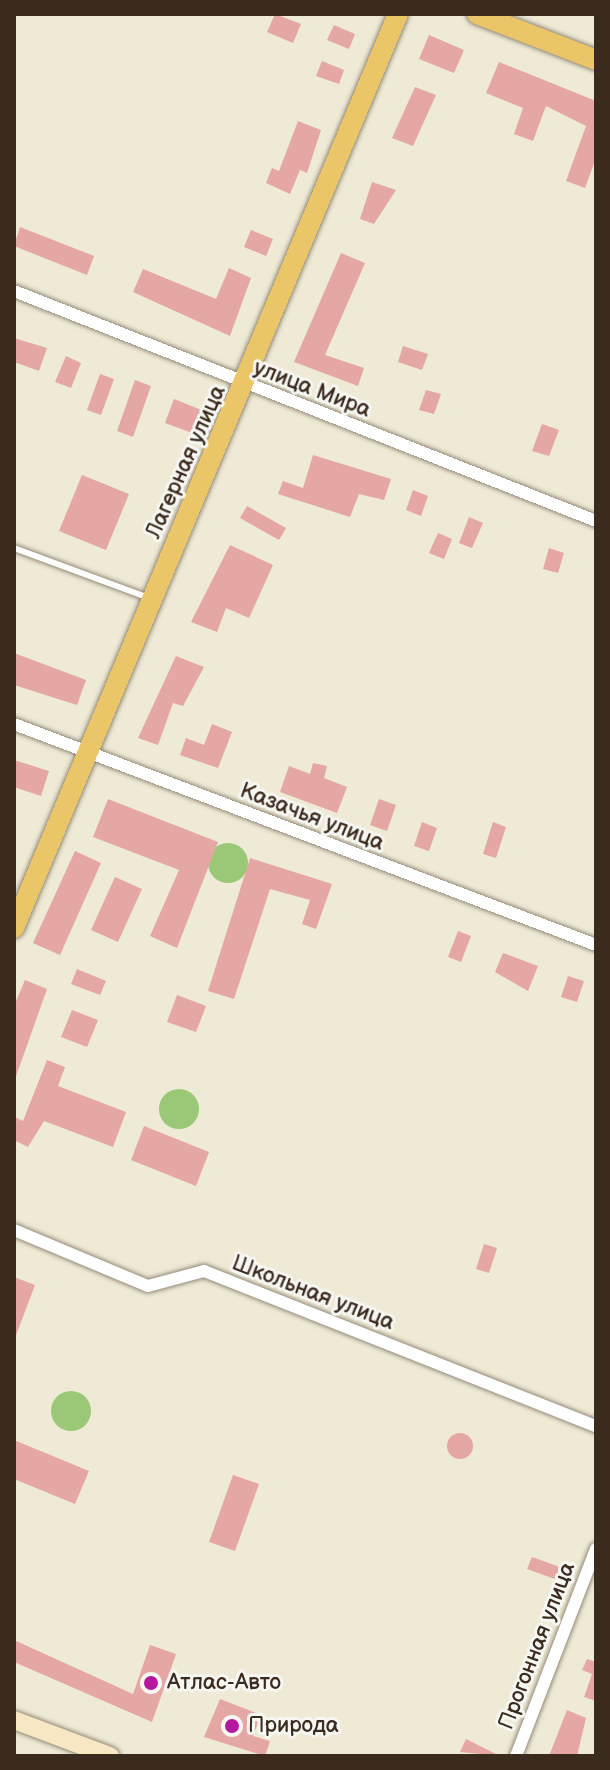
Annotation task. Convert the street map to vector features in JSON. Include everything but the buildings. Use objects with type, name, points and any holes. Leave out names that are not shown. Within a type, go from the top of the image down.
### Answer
[{"type":"main road","name":"Лагерная улица","points":[[14,928],[246,384],[398,14]]},
{"type":"main road","points":[[477,14],[596,60]]},
{"type":"street","name":"улица Мира","points":[[14,291],[596,521]]},
{"type":"street","name":"Казачья улица","points":[[14,724],[596,945]]},
{"type":"street","name":"Школьная улица","points":[[14,1230],[148,1286],[204,1271],[596,1426]]},
{"type":"street","name":"Прогонная улица","points":[[516,1756],[596,1549]]},
{"type":"street","points":[[14,1720],[110,1756]]},
{"type":"lane","points":[[14,548],[153,599]]},
{"type":"green space","points":[[228,843],[242,849],[248,863],[242,877],[228,883],[214,877],[208,863],[214,849]]},
{"type":"green space","points":[[179,1089],[193,1095],[199,1109],[193,1123],[179,1129],[165,1123],[159,1109],[165,1095]]},
{"type":"green space","points":[[71,1391],[85,1397],[91,1411],[85,1425],[71,1431],[57,1425],[51,1411],[57,1397]]},
{"type":"place","name":"Атлас-Авто","points":[[151,1683]]},
{"type":"place","name":"Природа","points":[[232,1726]]}]
